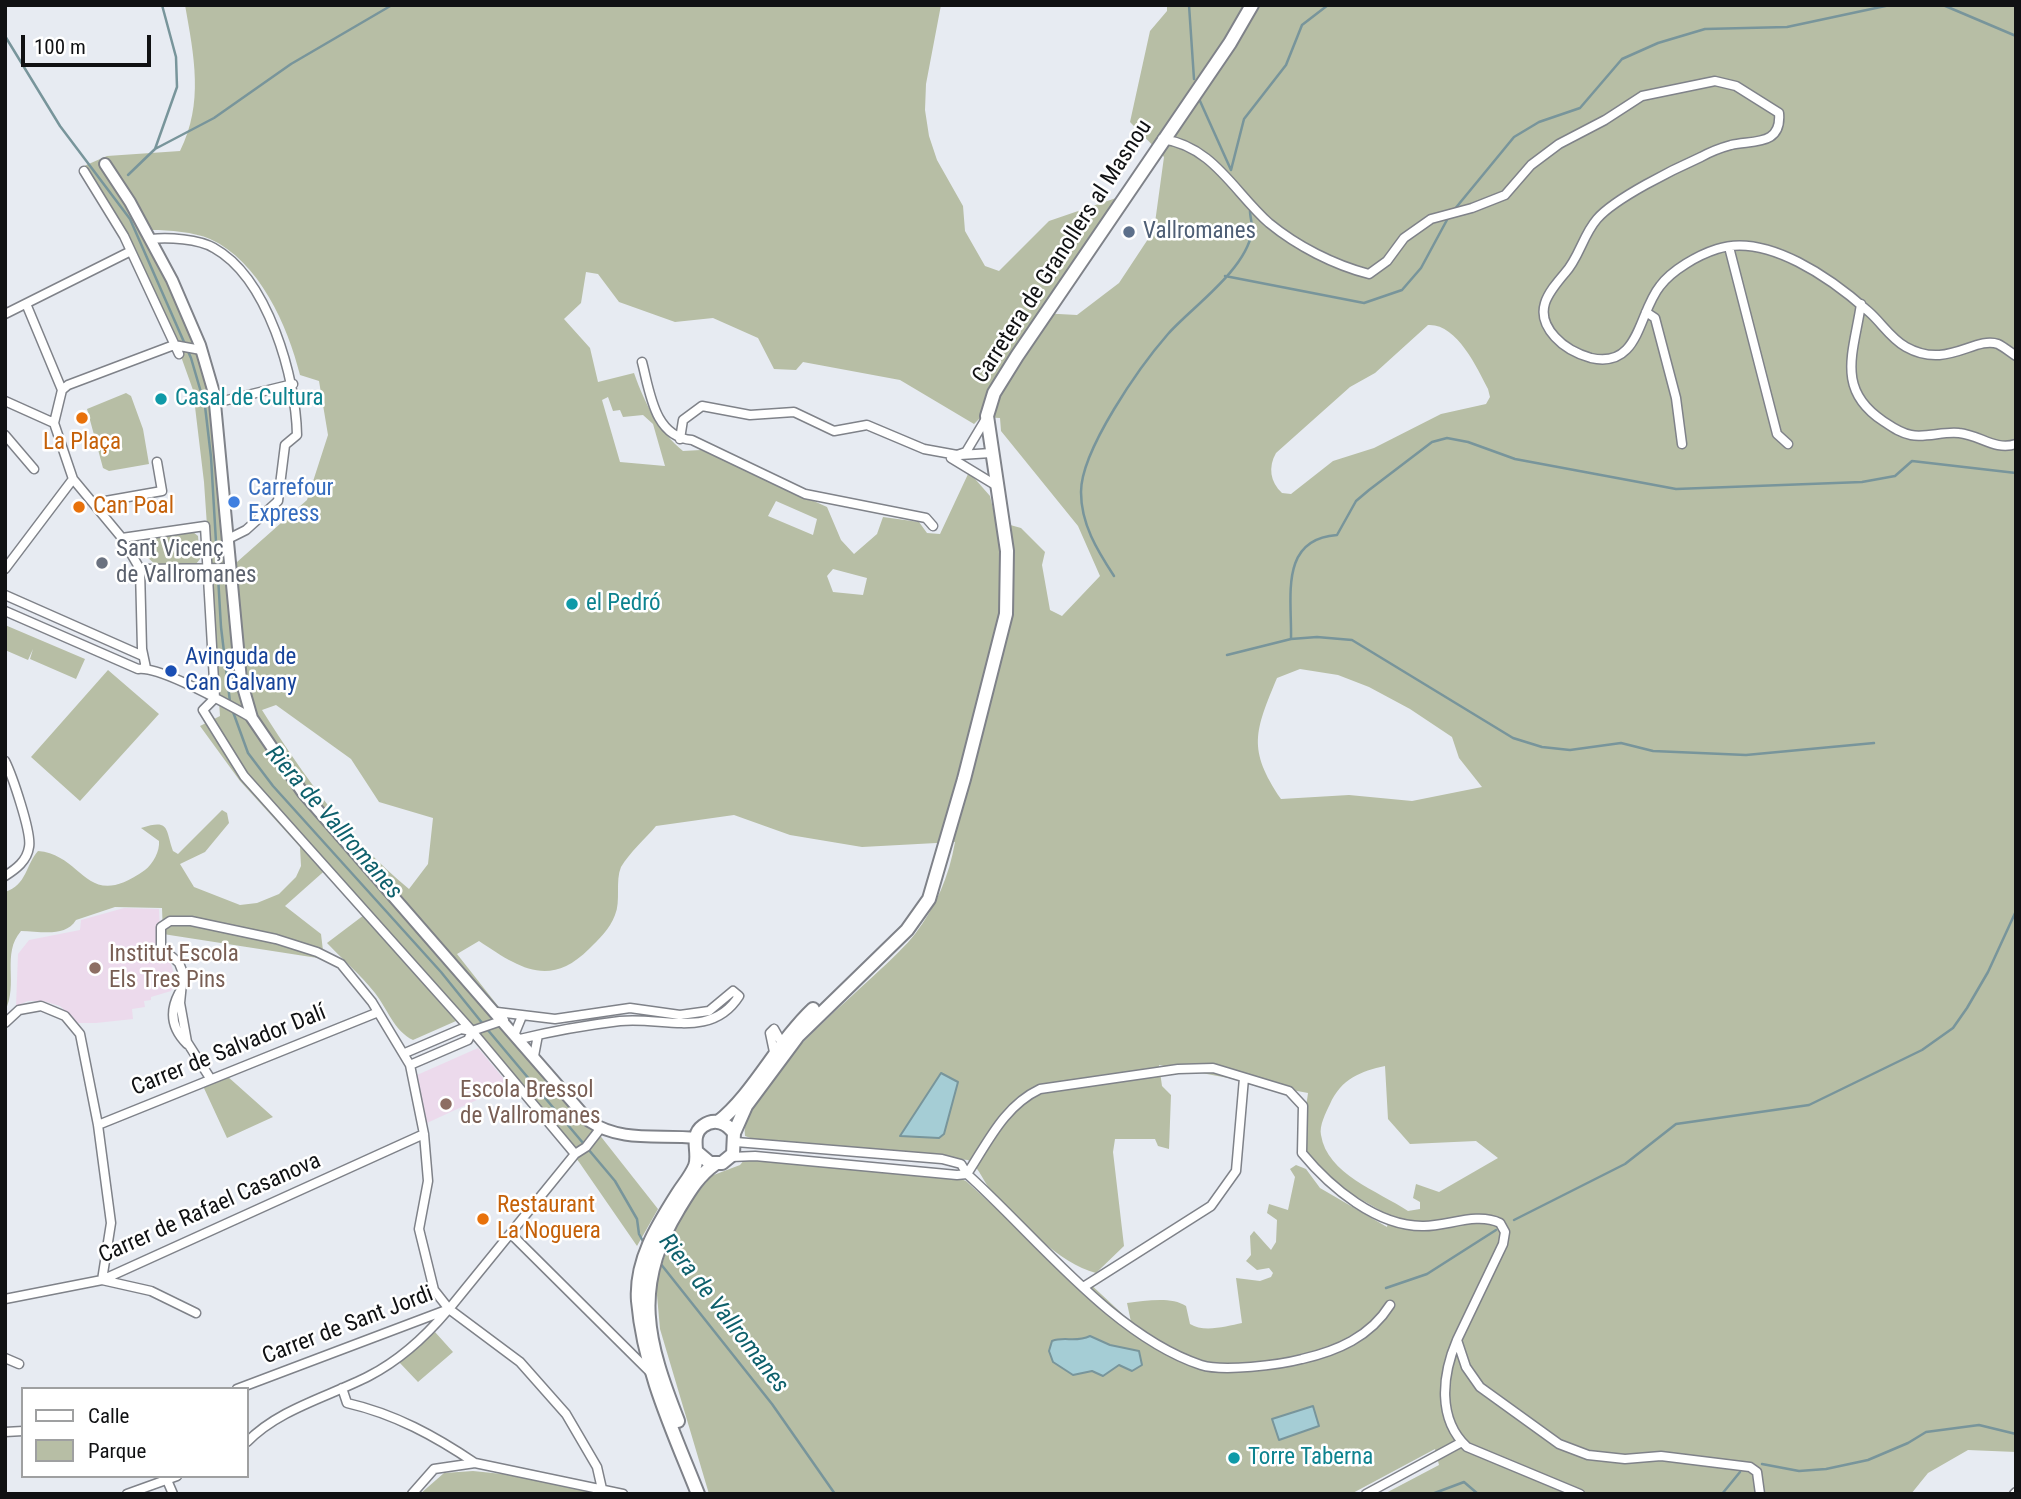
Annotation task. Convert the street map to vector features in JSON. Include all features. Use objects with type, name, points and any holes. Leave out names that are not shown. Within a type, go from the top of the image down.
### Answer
[{"type":"main road","name":"Carretera de Granollers al Masnou","points":[[735,1138],[740,1116],[780,1048],[809,1025],[894,943],[923,910],[934,884],[1006,614],[1009,573],[996,486],[985,453],[991,401],[1002,378],[1162,139],[1230,43],[1252,5]]},
{"type":"main road","name":"Carretera de Granollers al Masnou","points":[[718,1122],[740,1101],[795,1026],[894,943]]},
{"type":"main road","points":[[658,1235],[696,1181],[715,1164],[731,1157],[735,1138],[725,1124],[718,1122],[703,1126],[696,1138],[694,1169],[658,1235],[648,1261],[638,1302],[655,1370],[699,1493]]},
{"type":"main road","points":[[697,1152],[705,1160],[715,1164]]},
{"type":"main road","points":[[655,1370],[657,1392],[699,1493]]},
{"type":"street","points":[[1162,139],[1194,148],[1219,167],[1271,224],[1329,260],[1369,274],[1387,261],[1404,238],[1431,219],[1472,208],[1505,195],[1531,165],[1559,144],[1605,120],[1642,96],[1715,81],[1736,86],[1779,113],[1780,123],[1775,134],[1765,141],[1732,145],[1709,153],[1619,200],[1596,219],[1571,267],[1549,289],[1543,302],[1544,317],[1555,337],[1571,350],[1596,359],[1616,357],[1625,352],[1637,336],[1646,312],[1665,280],[1711,251],[1729,247],[1777,254],[1811,267],[1861,304],[1889,335],[1916,352],[1943,355],[1986,344],[1997,344],[2016,356]]},
{"type":"street","points":[[105,164],[151,239],[172,281],[201,350],[215,402],[241,680],[252,718],[303,793],[589,1121],[600,1129],[625,1137],[696,1138]]},
{"type":"street","points":[[85,171],[131,251],[179,354]]},
{"type":"street","points":[[151,239],[165,237],[213,247],[236,265],[257,295],[293,384],[297,435],[285,445],[278,501],[246,530],[228,539]]},
{"type":"street","points":[[1729,247],[1777,434],[1788,444]]},
{"type":"street","points":[[5,314],[27,306],[131,251]]},
{"type":"street","points":[[1861,304],[1851,354],[1851,372],[1853,388],[1868,410],[1900,432],[1914,436],[1958,433],[1997,446],[2016,444]]},
{"type":"street","points":[[27,306],[62,390],[54,423],[73,479],[122,538],[140,569],[143,656],[146,668]]},
{"type":"street","points":[[1646,312],[1655,318],[1676,398],[1682,444]]},
{"type":"street","points":[[62,390],[68,385],[174,345],[201,350]]},
{"type":"street","points":[[642,362],[655,412],[667,430],[680,439],[692,440],[805,494],[926,518],[933,527]]},
{"type":"street","points":[[215,402],[293,384]]},
{"type":"street","points":[[5,401],[54,423]]},
{"type":"street","points":[[680,439],[683,420],[702,406],[750,415],[794,412],[834,430],[874,427],[942,453],[996,486]]},
{"type":"street","points":[[957,455],[966,452],[988,416]]},
{"type":"street","points":[[5,435],[34,469]]},
{"type":"street","points":[[942,453],[985,453]]},
{"type":"street","points":[[979,474],[974,464],[985,453]]},
{"type":"street","points":[[93,503],[162,491],[157,462]]},
{"type":"street","points":[[5,569],[73,479]]},
{"type":"street","points":[[122,538],[205,526],[215,698],[203,710],[243,776],[317,854],[472,1031],[575,1154]]},
{"type":"street","points":[[140,569],[230,568]]},
{"type":"street","points":[[5,595],[143,656]]},
{"type":"street","points":[[5,611],[138,669],[146,668],[215,698],[252,718]]},
{"type":"street","points":[[5,761],[13,779],[30,846],[20,867],[5,876]]},
{"type":"street","points":[[210,1078],[189,1046],[179,993],[183,973],[179,963],[161,947],[159,937],[162,927],[170,921],[191,921],[276,939],[341,964],[372,1002],[376,1013],[405,1052],[410,1065],[424,1134],[428,1181],[419,1229],[435,1290],[449,1309],[520,1362],[566,1414],[597,1467],[602,1489]]},
{"type":"street","points":[[410,1065],[468,1040],[472,1031],[500,1016],[570,1019],[630,1009],[680,1015],[709,1011],[733,991],[739,996],[724,1013],[689,1025],[623,1020],[538,1035],[517,1036]]},
{"type":"street","points":[[5,1023],[26,1007],[50,1008],[65,1016],[80,1034],[98,1125],[111,1223],[102,1280],[150,1291],[196,1312]]},
{"type":"street","name":"Carrer de Salvador Dalí","points":[[98,1125],[376,1013]]},
{"type":"street","points":[[517,1036],[522,1016]]},
{"type":"street","points":[[774,1029],[787,1030],[795,1026]]},
{"type":"street","points":[[405,1052],[461,1028],[472,1031]]},
{"type":"street","points":[[774,1029],[780,1048]]},
{"type":"street","points":[[774,1029],[770,1033],[780,1048]]},
{"type":"street","points":[[534,1056],[538,1035]]},
{"type":"street","points":[[967,1174],[1009,1110],[1024,1097],[1040,1089],[1178,1069],[1213,1068],[1289,1091],[1300,1099],[1303,1106],[1302,1153],[1321,1176],[1394,1223],[1424,1226],[1477,1219],[1500,1223],[1505,1232],[1503,1244],[1447,1363],[1444,1399],[1455,1436],[1462,1442],[1580,1494]]},
{"type":"street","points":[[1085,1286],[1211,1206],[1236,1171],[1244,1078]]},
{"type":"street","name":"Carrer de Sant Jordi","points":[[242,1387],[449,1309],[575,1154],[586,1147],[600,1129]]},
{"type":"street","name":"Carrer de Rafael Casanova","points":[[5,1299],[102,1280],[424,1134]]},
{"type":"street","points":[[735,1138],[961,1164],[967,1174],[1132,1330],[1203,1366],[1274,1366],[1336,1351],[1380,1321],[1390,1306]]},
{"type":"street","points":[[731,1157],[755,1156],[967,1174]]},
{"type":"street","points":[[511,1234],[655,1370]]},
{"type":"street","points":[[248,1441],[263,1426],[371,1375],[420,1342],[449,1309]]},
{"type":"street","points":[[1457,1340],[1466,1367],[1480,1387],[1559,1444],[1588,1455],[1625,1459],[1661,1456],[1750,1467],[1757,1472],[1760,1494]]},
{"type":"street","points":[[5,1358],[19,1364]]},
{"type":"street","points":[[342,1388],[347,1403],[370,1408],[432,1434],[475,1463]]},
{"type":"street","points":[[1366,1494],[1462,1442]]},
{"type":"street","points":[[412,1494],[435,1469],[475,1463],[623,1494]]},
{"type":"street","points":[[127,1494],[172,1478]]},
{"type":"street","points":[[167,1480],[173,1494]]},
{"type":"shaded area","name":"Institut Escola Els Tres Pins","points":[[124,908],[159,909],[161,953],[171,964],[176,980],[171,991],[144,1001],[145,1007],[132,1009],[133,1019],[96,1023],[78,1023],[60,1006],[43,1001],[28,1001],[16,1006],[18,954],[29,940],[80,930],[81,920]]},
{"type":"shaded area","name":"Escola Bressol de Vallromanes","points":[[478,1048],[509,1085],[427,1123],[417,1075]]},
{"type":"green space","points":[[185,5],[941,5],[926,84],[925,110],[929,136],[937,160],[963,206],[965,231],[985,266],[999,271],[1049,221],[1119,197],[1040,313],[1077,315],[1119,283],[1154,230],[1164,157],[1130,122],[1150,31],[1167,11],[1167,5],[2016,5],[2016,1452],[1968,1450],[1928,1473],[1911,1494],[1384,1494],[1439,1465],[1435,1449],[1351,1494],[709,1494],[660,1329],[656,1284],[676,1220],[711,1176],[740,1165],[745,1159],[956,1177],[966,1181],[1081,1286],[1087,1281],[1131,1322],[1127,1303],[1158,1300],[1173,1301],[1186,1306],[1190,1324],[1196,1327],[1216,1328],[1242,1323],[1236,1278],[1260,1281],[1271,1277],[1273,1273],[1269,1268],[1257,1270],[1246,1261],[1251,1255],[1250,1236],[1254,1231],[1271,1250],[1276,1242],[1277,1220],[1267,1213],[1269,1204],[1288,1210],[1295,1177],[1290,1169],[1296,1165],[1306,1169],[1320,1188],[1387,1227],[1389,1216],[1322,1173],[1307,1153],[1303,1131],[1308,1093],[1159,1065],[1162,1086],[1171,1095],[1169,1149],[1158,1146],[1155,1139],[1115,1139],[1113,1152],[1124,1246],[1096,1273],[1068,1260],[1041,1240],[994,1194],[968,1160],[764,1143],[745,1136],[749,1113],[764,1087],[787,1059],[915,934],[941,891],[955,842],[862,847],[790,835],[734,815],[656,826],[621,867],[618,878],[618,904],[610,925],[589,949],[574,961],[547,971],[534,970],[520,966],[479,941],[457,954],[658,1209],[637,1246],[579,1162],[481,1037],[330,866],[285,906],[321,934],[324,959],[163,934],[162,908],[115,907],[76,920],[71,926],[59,931],[21,931],[12,949],[11,990],[5,1011],[5,892],[18,884],[38,851],[54,855],[97,884],[110,886],[125,882],[145,870],[155,857],[159,841],[141,828],[162,825],[167,831],[173,851],[178,854],[222,810],[227,813],[229,823],[205,852],[180,864],[194,887],[240,905],[257,903],[279,894],[296,877],[301,866],[300,847],[240,781],[200,726],[220,716],[204,482],[193,390],[169,323],[117,218],[84,166],[107,156],[180,151],[195,97],[194,61]],"holes":[[[152,230],[181,232],[210,239],[243,263],[257,279],[279,316],[300,375],[319,381],[328,435],[307,500],[237,562],[232,550],[203,341]],[[586,272],[598,274],[619,302],[675,322],[713,318],[758,338],[774,369],[796,370],[803,362],[900,380],[974,424],[981,417],[1000,418],[1001,431],[1078,526],[1100,576],[1062,616],[1050,610],[1042,565],[1045,552],[1021,528],[996,521],[990,496],[969,472],[940,534],[927,533],[919,522],[883,517],[877,534],[854,554],[841,540],[827,507],[701,450],[683,451],[653,416],[634,373],[598,382],[590,348],[564,319],[581,303]],[[1428,325],[1448,331],[1464,348],[1478,369],[1490,397],[1486,404],[1441,414],[1374,448],[1333,461],[1291,494],[1282,493],[1271,474],[1276,453],[1350,387],[1375,373]],[[608,397],[613,411],[620,410],[623,417],[643,415],[653,424],[665,466],[620,462],[602,400]],[[776,501],[817,519],[813,535],[768,516]],[[833,569],[867,578],[863,595],[833,592],[827,576]],[[1300,669],[1338,675],[1369,687],[1410,709],[1452,737],[1459,758],[1482,787],[1412,801],[1349,795],[1281,799],[1270,782],[1259,753],[1258,740],[1264,712],[1277,678]],[[276,705],[351,759],[379,802],[433,818],[428,864],[409,889],[347,828],[293,758],[262,710]],[[1385,1066],[1388,1119],[1410,1144],[1476,1141],[1498,1158],[1439,1192],[1416,1184],[1413,1198],[1420,1202],[1420,1209],[1408,1211],[1343,1171],[1325,1149],[1321,1135],[1323,1119],[1340,1088],[1353,1078]]]},
{"type":"green space","points":[[126,393],[131,396],[143,429],[149,464],[109,471],[103,468],[87,409]]},
{"type":"green space","points":[[193,532],[198,536],[200,559],[196,564],[156,565],[147,557],[146,546],[153,537]]},
{"type":"green space","points":[[5,625],[85,659],[76,679],[30,659],[33,649],[28,660],[5,650]]},
{"type":"green space","points":[[108,670],[159,714],[80,801],[31,757]]},
{"type":"green space","points":[[364,915],[456,1021],[413,1040],[401,1031],[370,986],[327,943]]},
{"type":"green space","points":[[227,1076],[273,1117],[227,1138],[203,1086]]},
{"type":"green space","points":[[435,1332],[453,1352],[418,1382],[399,1362]]},
{"type":"green space","points":[[473,1471],[522,1476],[604,1494],[420,1494],[444,1473]]},
{"type":"water","points":[[941,1073],[958,1082],[944,1134],[939,1138],[900,1136]]},
{"type":"water","points":[[1090,1336],[1110,1345],[1139,1351],[1142,1365],[1132,1371],[1119,1365],[1103,1376],[1092,1371],[1073,1375],[1053,1362],[1049,1351],[1052,1341]]},
{"type":"water","points":[[1313,1406],[1319,1426],[1279,1440],[1272,1419]]},
{"type":"waterway","points":[[128,175],[155,149],[177,87],[176,57],[162,5]]},
{"type":"waterway","points":[[155,149],[214,118],[291,64],[392,5]]},
{"type":"waterway","points":[[1189,5],[1194,79]]},
{"type":"waterway","points":[[1231,170],[1244,119],[1286,65],[1302,25],[1328,5]]},
{"type":"waterway","points":[[1454,210],[1514,137],[1539,122],[1580,108],[1622,59],[1658,43],[1705,29],[1787,27],[1890,5]]},
{"type":"waterway","points":[[1943,5],[2016,36]]},
{"type":"waterway","name":"Riera de Vallromanes","points":[[5,36],[60,126],[130,219],[191,358],[205,406],[211,457],[221,627],[230,702]]},
{"type":"waterway","points":[[1200,101],[1231,170]]},
{"type":"waterway","points":[[1114,576],[1096,546],[1084,515],[1081,492],[1091,454],[1114,409],[1156,348],[1239,261],[1252,232],[1250,211]]},
{"type":"waterway","points":[[1225,276],[1364,303],[1402,290],[1421,268],[1448,218]]},
{"type":"waterway","points":[[1291,639],[1293,573],[1297,559],[1305,547],[1318,539],[1337,535],[1356,501],[1432,442],[1447,438],[1468,442],[1515,459],[1676,489],[1862,482],[1895,476],[1912,461],[2016,473]]},
{"type":"waterway","points":[[1227,655],[1291,639],[1317,637],[1352,640],[1513,738],[1542,747],[1570,750],[1621,743],[1653,751],[1746,755],[1874,743]]},
{"type":"waterway","name":"Riera de Vallromanes","points":[[232,709],[248,753],[273,786],[441,972],[483,1024]]},
{"type":"waterway","points":[[1514,1220],[1625,1164],[1676,1124],[1809,1105],[1922,1050],[1953,1028],[1967,1008],[1988,972],[2016,911]]},
{"type":"waterway","name":"Riera de Vallromanes","points":[[487,1029],[615,1181],[637,1219],[639,1234],[645,1245]]},
{"type":"waterway","points":[[1386,1288],[1427,1274],[1496,1230]]},
{"type":"waterway","name":"Riera de Vallromanes","points":[[660,1263],[772,1404],[835,1494]]},
{"type":"waterway","points":[[1762,1464],[1799,1471],[1826,1469],[1868,1460],[1926,1432],[1979,1425],[2016,1434]]},
{"type":"waterway","points":[[1722,1494],[1740,1472]]},
{"type":"waterway","points":[[1432,1494],[1464,1482],[1478,1494]]},
{"type":"place","name":"Vallromanes","points":[[1129,232]]},
{"type":"place","name":"Casal de Cultura","points":[[161,399]]},
{"type":"place","name":"La Plaça","points":[[82,418]]},
{"type":"place","name":"Carrefour Express","points":[[234,502]]},
{"type":"place","name":"Can Poal","points":[[79,507]]},
{"type":"place","name":"Sant Vicenç de Vallromanes","points":[[102,563]]},
{"type":"place","name":"el Pedró","points":[[572,604]]},
{"type":"place","name":"Avinguda de Can Galvany","points":[[171,671]]},
{"type":"place","name":"Institut Escola Els Tres Pins","points":[[95,968]]},
{"type":"place","name":"Escola Bressol de Vallromanes","points":[[446,1104]]},
{"type":"place","name":"Restaurant La Noguera","points":[[483,1219]]},
{"type":"place","name":"Torre Taberna","points":[[1234,1458]]}]
